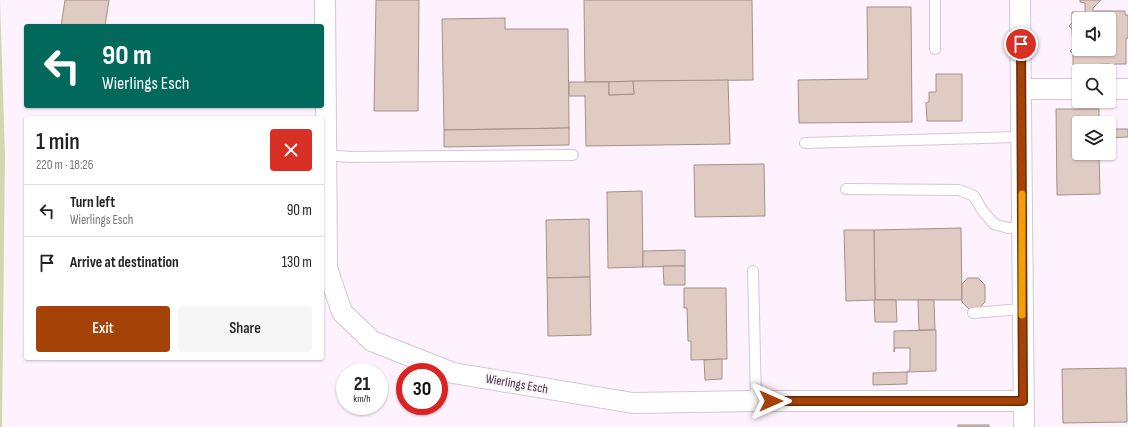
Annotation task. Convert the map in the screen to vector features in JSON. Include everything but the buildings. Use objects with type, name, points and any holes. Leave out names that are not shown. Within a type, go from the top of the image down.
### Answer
[{"type":"street","name":"Wierlings Esch","points":[[325,0],[327,268],[342,312],[372,341],[453,372],[633,403],[756,401],[1023,401]]},
{"type":"street","points":[[1020,0],[1024,427]]},
{"type":"street","points":[[1022,89],[1072,89]]},
{"type":"street","points":[[1116,89],[1128,89]]},
{"type":"lane","points":[[935,0],[935,49]]},
{"type":"lane","points":[[805,143],[1022,137]]},
{"type":"lane","points":[[326,156],[573,155]]},
{"type":"lane","points":[[846,189],[959,190],[974,196],[982,210],[994,224],[1008,228],[1022,227]]},
{"type":"lane","points":[[753,271],[756,401]]},
{"type":"lane","points":[[973,313],[1022,309]]},
{"type":"green space","points":[[0,0],[5,155],[2,427],[0,427]]},
{"type":"slow traffic","points":[[1022,194],[1022,315]]},
{"type":"route","points":[[771,401],[1023,401],[1021,44]]}]
